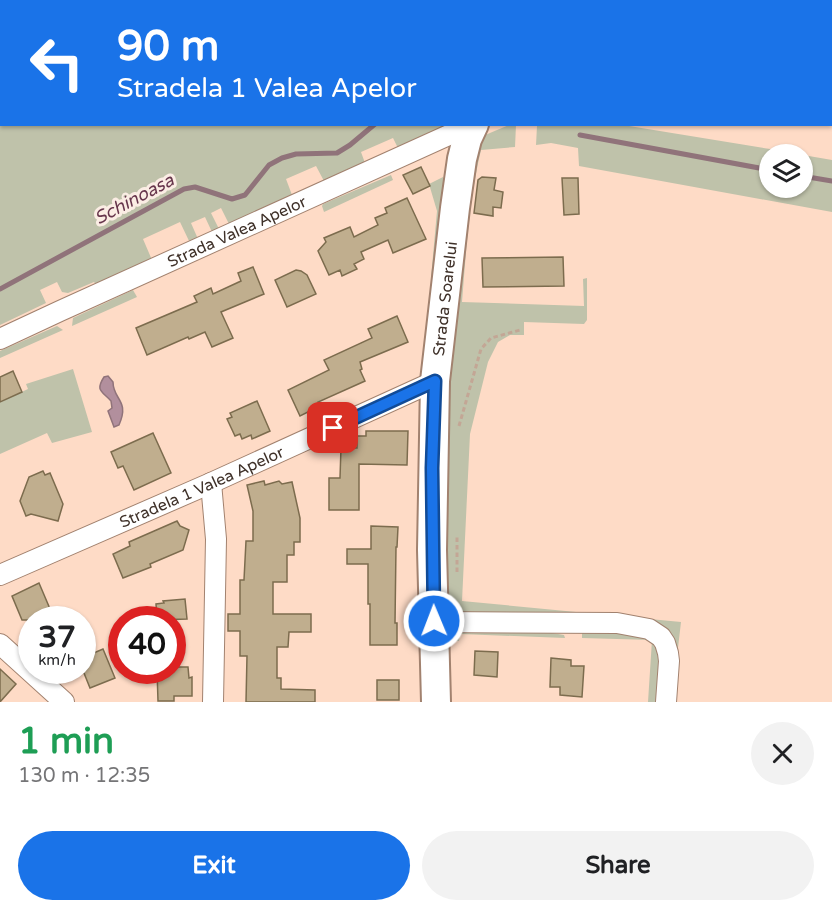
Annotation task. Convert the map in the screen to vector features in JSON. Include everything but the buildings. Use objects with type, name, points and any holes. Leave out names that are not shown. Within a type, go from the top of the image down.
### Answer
[{"type":"street","name":"Strada Valea Apelor","points":[[0,339],[469,126]]},
{"type":"street","name":"Strada Soarelui","points":[[436,702],[432,468],[435,381],[454,208],[460,168],[472,126]]},
{"type":"street","name":"Stradela 1 Valea Apelor","points":[[0,575],[211,483],[435,381]]},
{"type":"street","points":[[211,483],[216,539],[213,702]]},
{"type":"street","points":[[434,621],[617,623],[649,629],[665,643],[668,653],[666,702]]},
{"type":"street","points":[[0,644],[64,702]]},
{"type":"path","points":[[458,430],[481,349],[491,338],[520,330]]},
{"type":"path","points":[[456,578],[457,537]]},
{"type":"green space","points":[[0,126],[453,126],[398,148],[393,138],[361,152],[365,163],[324,181],[316,166],[286,179],[292,195],[229,224],[221,208],[211,213],[219,229],[212,232],[205,217],[191,223],[198,239],[190,243],[180,222],[143,239],[152,260],[97,286],[94,282],[68,293],[62,292],[57,282],[40,290],[46,303],[0,325]]},
{"type":"green space","points":[[507,126],[516,126],[515,147],[481,150],[471,207],[462,302],[584,306],[583,279],[587,278],[587,320],[584,324],[524,322],[524,335],[510,335],[498,342],[488,362],[470,434],[462,601],[681,622],[676,665],[671,638],[445,615],[447,337],[458,312],[457,303],[478,138]]},
{"type":"green space","points":[[537,126],[629,126],[759,147],[759,198],[813,198],[813,157],[832,160],[832,212],[579,166],[578,148],[551,143],[536,145]]},
{"type":"green space","points":[[391,175],[393,180],[324,212],[323,204]]},
{"type":"green space","points":[[443,177],[435,276],[431,278],[437,211],[429,184]]},
{"type":"green space","points":[[133,290],[137,297],[72,326],[73,318]]},
{"type":"green space","points":[[57,326],[63,330],[0,358],[0,351]]},
{"type":"green space","points":[[73,369],[92,432],[52,443],[47,433],[0,454],[0,402],[28,389],[26,384]]},
{"type":"green space","points":[[582,627],[658,638],[662,702],[648,702],[652,640],[582,638]]},
{"type":"green space","points":[[447,628],[528,629],[564,635],[565,638],[460,634],[459,641],[447,641]]},
{"type":"shaded area","points":[[108,376],[113,382],[115,393],[123,410],[119,425],[114,427],[108,411],[112,408],[111,401],[100,388],[104,377]]},
{"type":"waterway","name":"Schinoasa","points":[[0,289],[184,189],[195,187],[232,199],[245,195],[269,165],[296,154],[337,153],[373,126]]},
{"type":"waterway","points":[[580,135],[759,168]]},
{"type":"waterway","points":[[813,178],[832,181]]},
{"type":"route","points":[[333,428],[435,381],[432,468],[434,621]]}]
